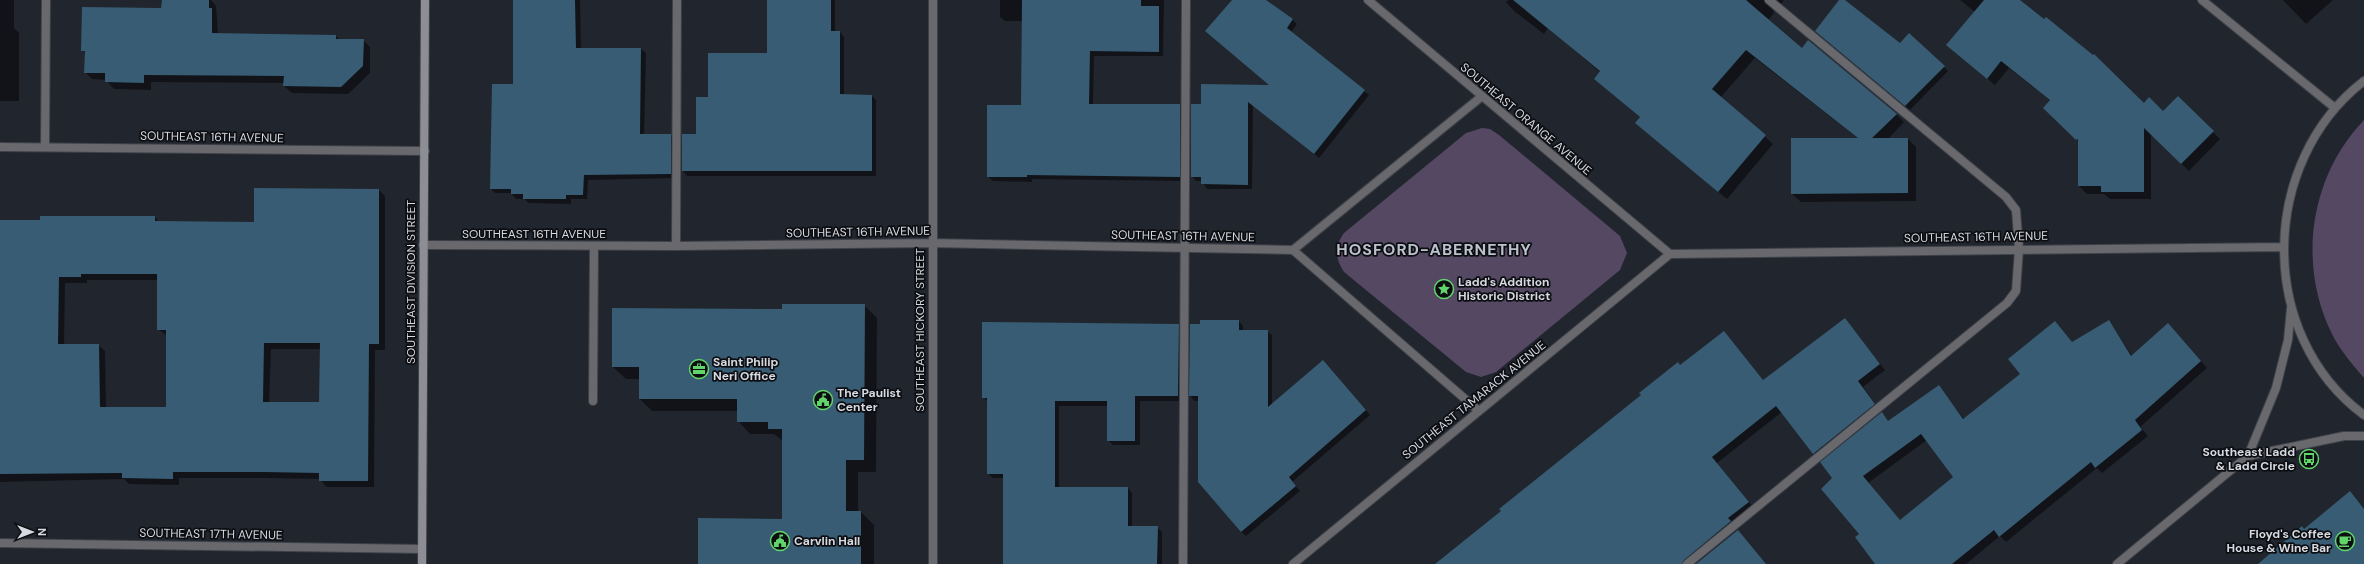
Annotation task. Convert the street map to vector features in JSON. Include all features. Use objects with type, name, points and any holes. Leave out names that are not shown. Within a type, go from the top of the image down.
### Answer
[{"type":"main road","name":"SOUTHEAST DIVISION STREET","points":[[422,564],[425,0]]},
{"type":"street","points":[[45,148],[46,0]]},
{"type":"street","points":[[676,246],[677,0]]},
{"type":"street","name":"SOUTHEAST HICKORY STREET","points":[[933,0],[933,564]]},
{"type":"street","points":[[1182,564],[1186,0]]},
{"type":"street","name":"SOUTHEAST ORANGE AVENUE","points":[[1368,0],[1481,97],[1670,254]]},
{"type":"street","points":[[1687,564],[2007,303],[2016,291],[2019,249],[2016,210],[2006,197],[1769,0]]},
{"type":"street","points":[[2202,0],[2335,108]]},
{"type":"street","points":[[2364,81],[2335,108],[2307,149],[2293,185],[2285,218],[2283,247],[2285,275],[2292,307],[2306,345],[2331,384],[2364,415]]},
{"type":"street","points":[[1479,411],[1293,250],[1481,97]]},
{"type":"street","name":"SOUTHEAST 16TH AVENUE","points":[[0,147],[425,151]]},
{"type":"street","name":"SOUTHEAST 16TH AVENUE","points":[[424,245],[676,246],[932,243],[1293,250]]},
{"type":"street","points":[[593,401],[594,246]]},
{"type":"street","name":"SOUTHEAST 16TH AVENUE","points":[[1670,254],[2283,247]]},
{"type":"street","name":"SOUTHEAST TAMARACK AVENUE","points":[[1293,564],[1670,254]]},
{"type":"street","points":[[2248,456],[2276,388],[2288,340],[2292,307]]},
{"type":"street","points":[[2117,564],[2248,456],[2344,436],[2364,436]]},
{"type":"street","name":"SOUTHEAST 17TH AVENUE","points":[[0,543],[422,549]]},
{"type":"shaded area","points":[[2364,120],[2364,378],[2346,357],[2335,340],[2321,307],[2315,279],[2313,250],[2315,222],[2321,194],[2331,167],[2346,142]]},
{"type":"shaded area","points":[[1482,128],[1490,129],[1499,135],[1620,236],[1627,253],[1620,270],[1496,372],[1481,377],[1466,372],[1344,272],[1337,257],[1337,248],[1344,233],[1466,133]]},
{"type":"building","points":[[162,0],[209,0],[209,8],[212,8],[212,33],[336,35],[336,39],[364,39],[363,66],[341,87],[283,86],[284,76],[144,75],[144,83],[105,82],[105,73],[84,73],[85,51],[81,51],[82,7],[161,8]]},
{"type":"building","points":[[513,0],[575,0],[576,48],[641,48],[640,134],[671,134],[671,174],[584,175],[583,195],[566,195],[566,199],[523,199],[523,194],[511,194],[511,189],[490,189],[492,84],[513,84]]},
{"type":"building","points":[[767,0],[831,0],[831,31],[840,31],[840,94],[872,95],[872,171],[682,171],[682,134],[696,134],[696,97],[708,97],[708,53],[767,53]]},
{"type":"building","points":[[1022,0],[1141,0],[1141,6],[1159,6],[1159,52],[1090,51],[1089,104],[1180,104],[1180,177],[1027,175],[1027,177],[987,177],[987,105],[1021,105]]},
{"type":"building","points":[[1232,0],[1266,0],[1293,19],[1287,28],[1365,90],[1314,154],[1248,102],[1248,185],[1201,184],[1201,177],[1191,177],[1191,104],[1201,104],[1201,84],[1269,85],[1205,31]]},
{"type":"building","points":[[1513,0],[1746,0],[1802,48],[1808,40],[1897,114],[1872,138],[1908,138],[1908,193],[1791,194],[1791,138],[1858,138],[1746,50],[1712,89],[1766,135],[1718,192],[1635,123],[1640,117],[1594,79],[1600,71]]},
{"type":"building","points":[[1839,0],[1845,0],[1900,43],[1909,33],[1945,66],[1905,106],[1815,31]]},
{"type":"building","points":[[1984,0],[2020,0],[2044,19],[2046,17],[2093,55],[2094,54],[2144,103],[2149,97],[2163,111],[2178,96],[2214,131],[2181,164],[2144,128],[2144,192],[2101,192],[2101,186],[2078,186],[2078,139],[2076,140],[2043,108],[2050,100],[2001,61],[1987,79],[1946,45]]},
{"type":"building","points":[[254,188],[379,189],[379,344],[369,344],[368,481],[319,481],[319,473],[173,472],[173,479],[122,478],[122,473],[0,474],[0,220],[40,220],[40,216],[155,216],[155,221],[254,222]],"holes":[[[81,274],[157,274],[157,330],[166,330],[166,407],[100,407],[99,344],[58,344],[59,277],[81,277]],[[264,343],[320,343],[319,402],[263,402]]]},
{"type":"building","points":[[782,304],[865,304],[864,460],[846,460],[846,511],[861,511],[861,564],[698,564],[698,518],[782,519],[782,429],[768,429],[768,422],[737,422],[737,399],[639,399],[639,367],[612,367],[612,308],[782,309]]},
{"type":"building","points":[[1845,318],[1880,364],[1858,381],[1875,404],[1813,454],[1776,406],[1712,457],[1749,502],[1728,518],[1731,521],[1684,560],[1682,564],[1435,564],[1501,511],[1499,509],[1641,395],[1639,393],[1678,362],[1680,365],[1724,331],[1763,380]]},
{"type":"building","points":[[1200,320],[1239,320],[1239,330],[1268,330],[1268,407],[1323,360],[1366,410],[1289,477],[1296,486],[1241,532],[1198,482],[1198,396],[1189,396],[1190,324],[1200,324]]},
{"type":"building","points":[[2109,320],[2131,356],[2168,323],[2201,361],[2135,420],[2142,430],[2095,468],[2091,462],[1999,537],[1994,530],[1952,564],[1875,564],[1855,537],[1859,534],[1821,489],[1832,478],[1820,462],[1882,412],[1888,421],[1939,385],[1963,419],[2020,374],[2008,359],[2055,321],[2072,342]],"holes":[[[1921,434],[1953,477],[1900,520],[1863,476]]]},
{"type":"building","points":[[982,322],[1179,324],[1178,396],[1135,396],[1135,441],[1107,441],[1107,401],[1055,401],[1055,487],[1128,487],[1128,526],[1158,526],[1157,564],[1003,564],[1003,474],[987,474],[987,398],[982,398]]},
{"type":"building","points":[[2350,491],[2364,509],[2364,564],[2258,564],[2302,526],[2304,529]]},
{"type":"building","points":[[1738,530],[1766,564],[1696,564]]},
{"type":"place","name":"Ladd's Addition Historic District","points":[[1444,289]]},
{"type":"place","name":"Saint Philip Neri Office","points":[[699,369]]},
{"type":"place","name":"The Paulist Center","points":[[823,400]]},
{"type":"place","name":"Southeast Ladd & Ladd Circle","points":[[2309,459]]},
{"type":"place","name":"Carvlin Hall","points":[[780,541]]},
{"type":"place","name":"Floyd's Coffee House & Wine Bar","points":[[2345,541]]},
{"type":"district","name":"HOSFORD-ABERNETHY","points":[[1434,249]]}]
